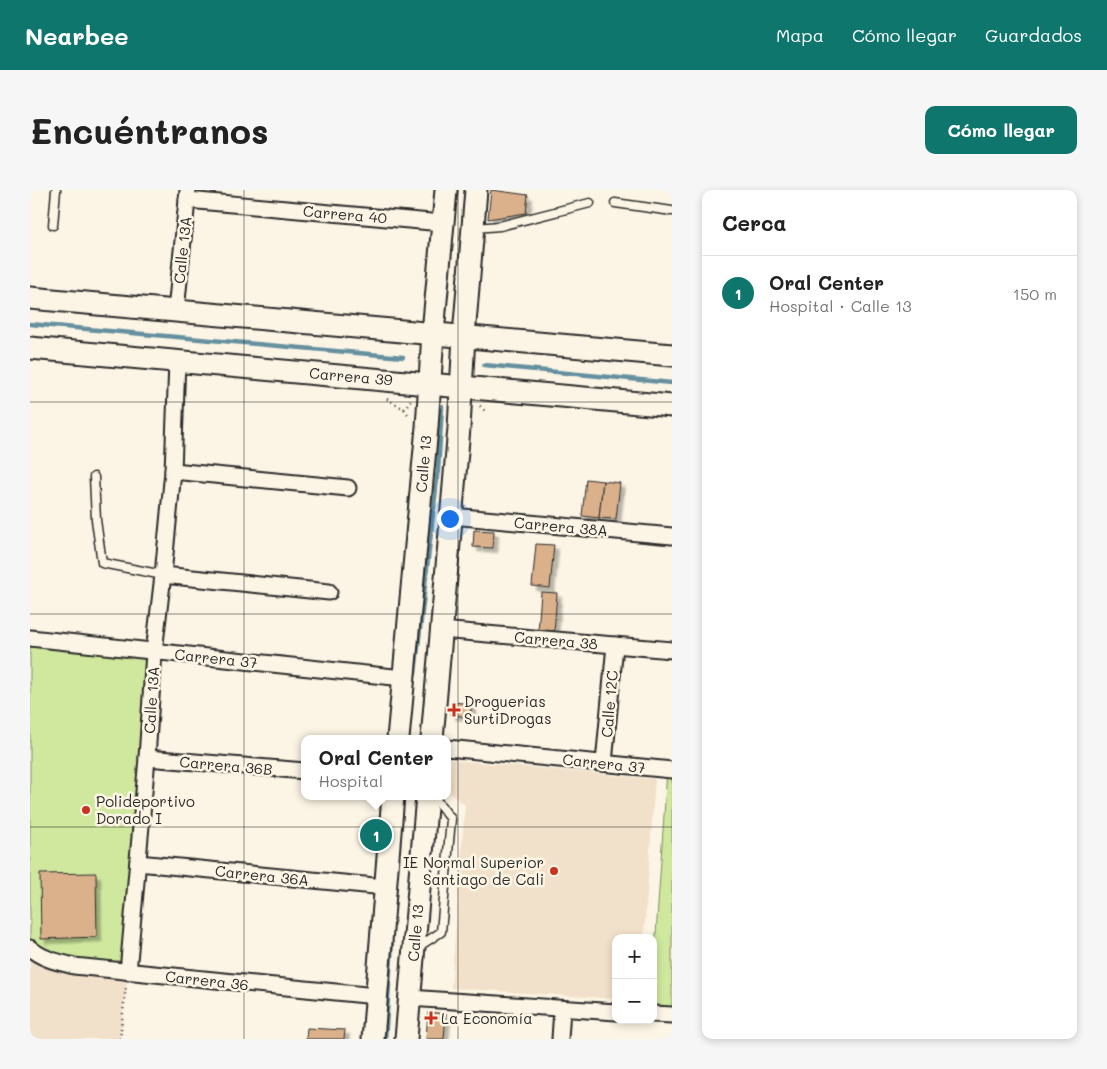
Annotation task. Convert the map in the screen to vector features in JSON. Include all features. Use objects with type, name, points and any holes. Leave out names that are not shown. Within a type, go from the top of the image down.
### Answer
[{"type":"main road","name":"Calle 13","points":[[398,735],[420,424],[430,376],[446,190]]},
{"type":"main road","points":[[432,735],[459,428],[476,190]]},
{"type":"main road","points":[[30,298],[464,341],[672,355]]},
{"type":"main road","name":"Carrera 39","points":[[30,348],[177,360],[381,389],[430,376],[507,391],[672,406]]},
{"type":"main road","points":[[381,389],[399,387],[412,398],[421,411],[420,424]]},
{"type":"main road","points":[[459,428],[466,414],[478,404],[492,396],[507,391]]},
{"type":"main road","points":[[373,1039],[393,800]]},
{"type":"main road","name":"Calle 13","points":[[406,1039],[427,800]]},
{"type":"street","name":"Carrera 40","points":[[187,195],[442,223]]},
{"type":"street","name":"Calle 13A","points":[[176,311],[187,195]]},
{"type":"street","name":"Calle 13A","points":[[128,972],[147,758],[154,652],[173,471],[177,360]]},
{"type":"street","points":[[173,471],[348,488]]},
{"type":"street","name":"Carrera 38A","points":[[451,516],[672,536]]},
{"type":"street","points":[[163,576],[329,592]]},
{"type":"street","name":"Carrera 38","points":[[441,630],[672,650]]},
{"type":"street","name":"Carrera 37","points":[[30,638],[403,678]]},
{"type":"street","name":"Calle 12C","points":[[604,763],[615,645]]},
{"type":"street","name":"Carrera 37","points":[[451,748],[672,770]]},
{"type":"street","name":"Carrera 36B","points":[[147,758],[301,771]]},
{"type":"street","name":"Carrera 36A","points":[[138,863],[385,887]]},
{"type":"street","name":"Carrera 36","points":[[35,952],[74,966],[376,996]]},
{"type":"street","points":[[409,998],[612,1012]]},
{"type":"street","points":[[560,1039],[562,1009]]},
{"type":"street","points":[[657,1014],[672,1015]]},
{"type":"lane","points":[[54,226],[56,190]]},
{"type":"lane","points":[[473,228],[500,226],[590,203]]},
{"type":"lane","points":[[615,203],[672,211]]},
{"type":"lane","points":[[94,477],[96,520],[102,563],[163,576]]},
{"type":"lane","points":[[414,949],[441,932],[451,819],[436,800]]},
{"type":"path","points":[[381,389],[388,399],[397,403],[420,424]]},
{"type":"path","points":[[120,1039],[128,972]]},
{"type":"shaded area","name":"IE Normal Superior Santiago de Cali","points":[[452,760],[655,779],[644,934],[612,934],[612,999],[451,988],[465,805],[451,794]]},
{"type":"shaded area","points":[[30,948],[128,972],[120,1039],[30,1039]]},
{"type":"green space","name":"Polideportivo Dorado I","points":[[30,638],[154,652],[128,972],[30,948]]},
{"type":"green space","points":[[667,770],[672,770],[672,1015],[657,1014],[656,934]]},
{"type":"building","points":[[491,190],[528,195],[526,213],[488,219]]},
{"type":"building","points":[[586,479],[603,481],[599,518],[582,516]]},
{"type":"building","points":[[603,481],[620,483],[616,519],[599,518]]},
{"type":"building","points":[[474,530],[494,531],[493,548],[473,547]]},
{"type":"building","points":[[536,544],[554,545],[550,588],[532,586]]},
{"type":"building","points":[[541,592],[557,593],[554,633],[538,632]]},
{"type":"building","points":[[453,702],[472,704],[470,717],[451,715]]},
{"type":"building","points":[[96,873],[97,937],[41,939],[40,874]]},
{"type":"building","points":[[428,1012],[446,1014],[444,1039],[426,1039]]},
{"type":"building","points":[[307,1028],[345,1030],[344,1039],[306,1039]]},
{"type":"waterway","points":[[30,324],[403,357]]},
{"type":"waterway","points":[[484,365],[672,383]]},
{"type":"waterway","points":[[415,673],[438,470],[442,406]]},
{"type":"waterway","points":[[385,1039],[392,943]]},
{"type":"place","name":"Droguerias SurtiDrogas","points":[[454,710]]},
{"type":"place","name":"Polideportivo Dorado I","points":[[86,810]]},
{"type":"place","name":"Oral Center","points":[[376,835]]},
{"type":"place","name":"IE Normal Superior Santiago de Cali","points":[[554,871]]},
{"type":"place","name":"La Economía","points":[[431,1018]]}]
